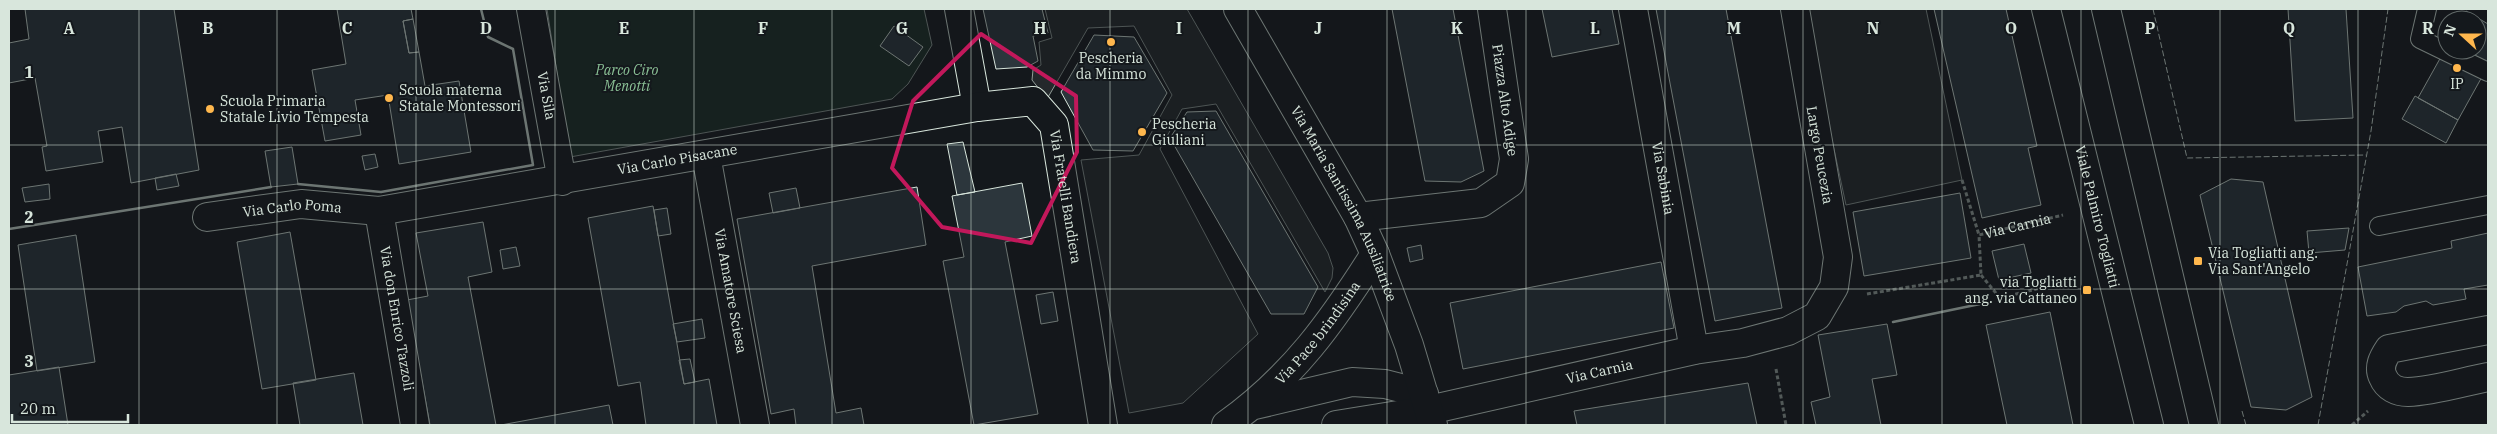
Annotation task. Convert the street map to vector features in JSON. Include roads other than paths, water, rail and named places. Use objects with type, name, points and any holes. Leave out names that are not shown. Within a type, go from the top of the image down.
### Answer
[{"type":"street","name":"Via Sila","points":[[531,9],[562,180]]},
{"type":"street","points":[[959,9],[976,108]]},
{"type":"street","name":"Via Maria Santissima Ausiliatrice","points":[[1238,9],[1358,217],[1375,254],[1429,410]]},
{"type":"street","name":"Piazza Alto Adige","points":[[1358,217],[1481,203],[1510,183],[1514,159],[1492,9]]},
{"type":"street","name":"Via Sabinia","points":[[1633,9],[1694,350]]},
{"type":"street","name":"Largo Peucezia","points":[[1795,9],[1838,256],[1834,286],[1827,300]]},
{"type":"street","name":"Viale Palmiro Togliatti","points":[[2046,9],[2149,425]]},
{"type":"street","points":[[2106,9],[2204,425]]},
{"type":"street","name":"Via Fratelli Bandiera","points":[[976,108],[1032,101],[1054,126],[1103,425]]},
{"type":"street","name":"Via Carlo Pisacane","points":[[379,211],[976,108]]},
{"type":"street","name":"Via Amatore Sciesa","points":[[706,155],[754,425]]},
{"type":"street","name":"Via Carlo Poma","points":[[207,217],[300,204],[379,211]]},
{"type":"street","name":"Via don Enrico Tazzoli","points":[[379,211],[415,425]]},
{"type":"street","name":"Via Pace brindisina","points":[[1226,425],[1254,405],[1311,348],[1375,254]]},
{"type":"street","name":"Via Carnia","points":[[1429,410],[1694,350],[1770,336],[1788,331],[1817,316],[1827,300]]},
{"type":"street","points":[[2488,330],[2389,349],[2382,359],[2381,373],[2385,382],[2392,388],[2407,392],[2488,377]]},
{"type":"street","name":"Via Pace brindisina","points":[[1254,405],[1352,382],[1384,384],[1429,410]]},
{"type":"street","points":[[1336,425],[1429,410]]},
{"type":"lane","points":[[2428,9],[2420,39],[2488,72]]},
{"type":"lane","points":[[2379,226],[2488,205]]},
{"type":"place","name":"Pescheria da Mimmo","points":[[1111,42]]},
{"type":"place","name":"IP","points":[[2457,68]]},
{"type":"place","name":"Scuola materna Statale Montessori","points":[[389,98]]},
{"type":"place","name":"Scuola Primaria Statale Livio Tempesta","points":[[210,109]]},
{"type":"place","name":"Pescheria Giuliani","points":[[1142,132]]},
{"type":"place","name":"Via Togliatti ang. Via Sant'Angelo","points":[[2198,261]]},
{"type":"place","name":"via Togliatti ang. via Cattaneo","points":[[2087,290]]},
{"type":"park label","name":"Parco Ciro Menotti","points":[[627,78]]}]
